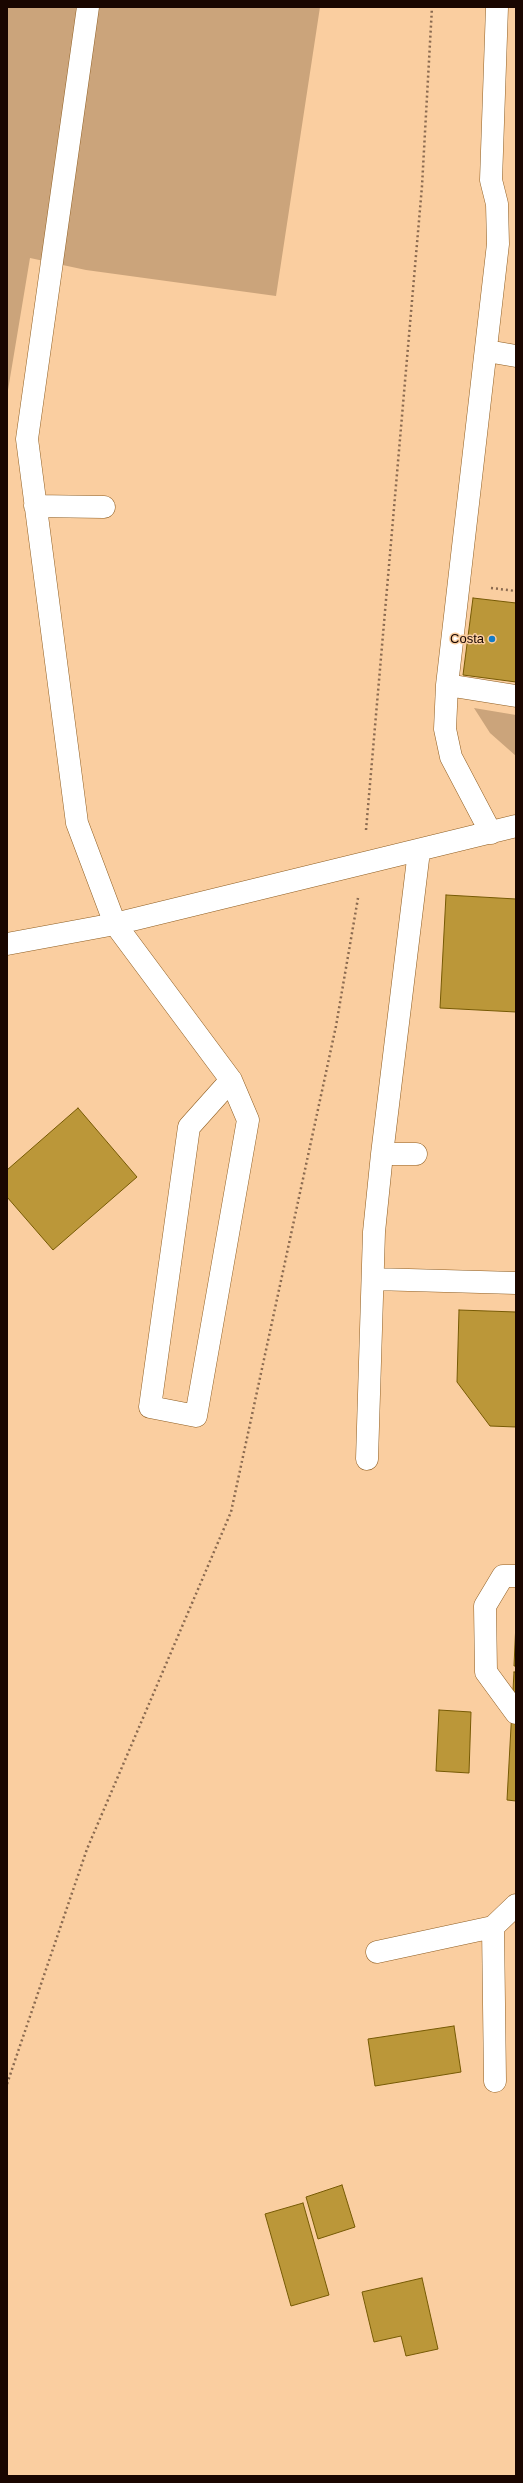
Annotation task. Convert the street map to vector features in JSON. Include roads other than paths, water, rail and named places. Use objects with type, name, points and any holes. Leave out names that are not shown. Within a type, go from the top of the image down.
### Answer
[{"type":"lane","points":[[88,7],[27,439],[77,823],[115,924],[231,1080],[248,1120],[196,1416],[150,1407],[188,1127],[231,1080]]},
{"type":"lane","points":[[491,833],[451,757],[445,729],[447,686],[487,351],[498,244],[497,204],[491,180],[497,7]]},
{"type":"lane","points":[[487,351],[516,356]]},
{"type":"lane","points":[[35,506],[104,507]]},
{"type":"lane","points":[[447,686],[516,696]]},
{"type":"lane","points":[[7,944],[115,924],[419,851],[516,826]]},
{"type":"lane","points":[[367,1459],[374,1232],[382,1154],[419,851]]},
{"type":"lane","points":[[382,1154],[416,1154]]},
{"type":"lane","points":[[373,1279],[516,1283]]},
{"type":"lane","points":[[516,1576],[503,1576],[485,1606],[486,1672],[516,1713]]},
{"type":"lane","points":[[377,1952],[494,1927],[516,1905]]},
{"type":"lane","points":[[494,1927],[495,2081]]},
{"type":"place","name":"Costa","points":[[492,639]]}]
